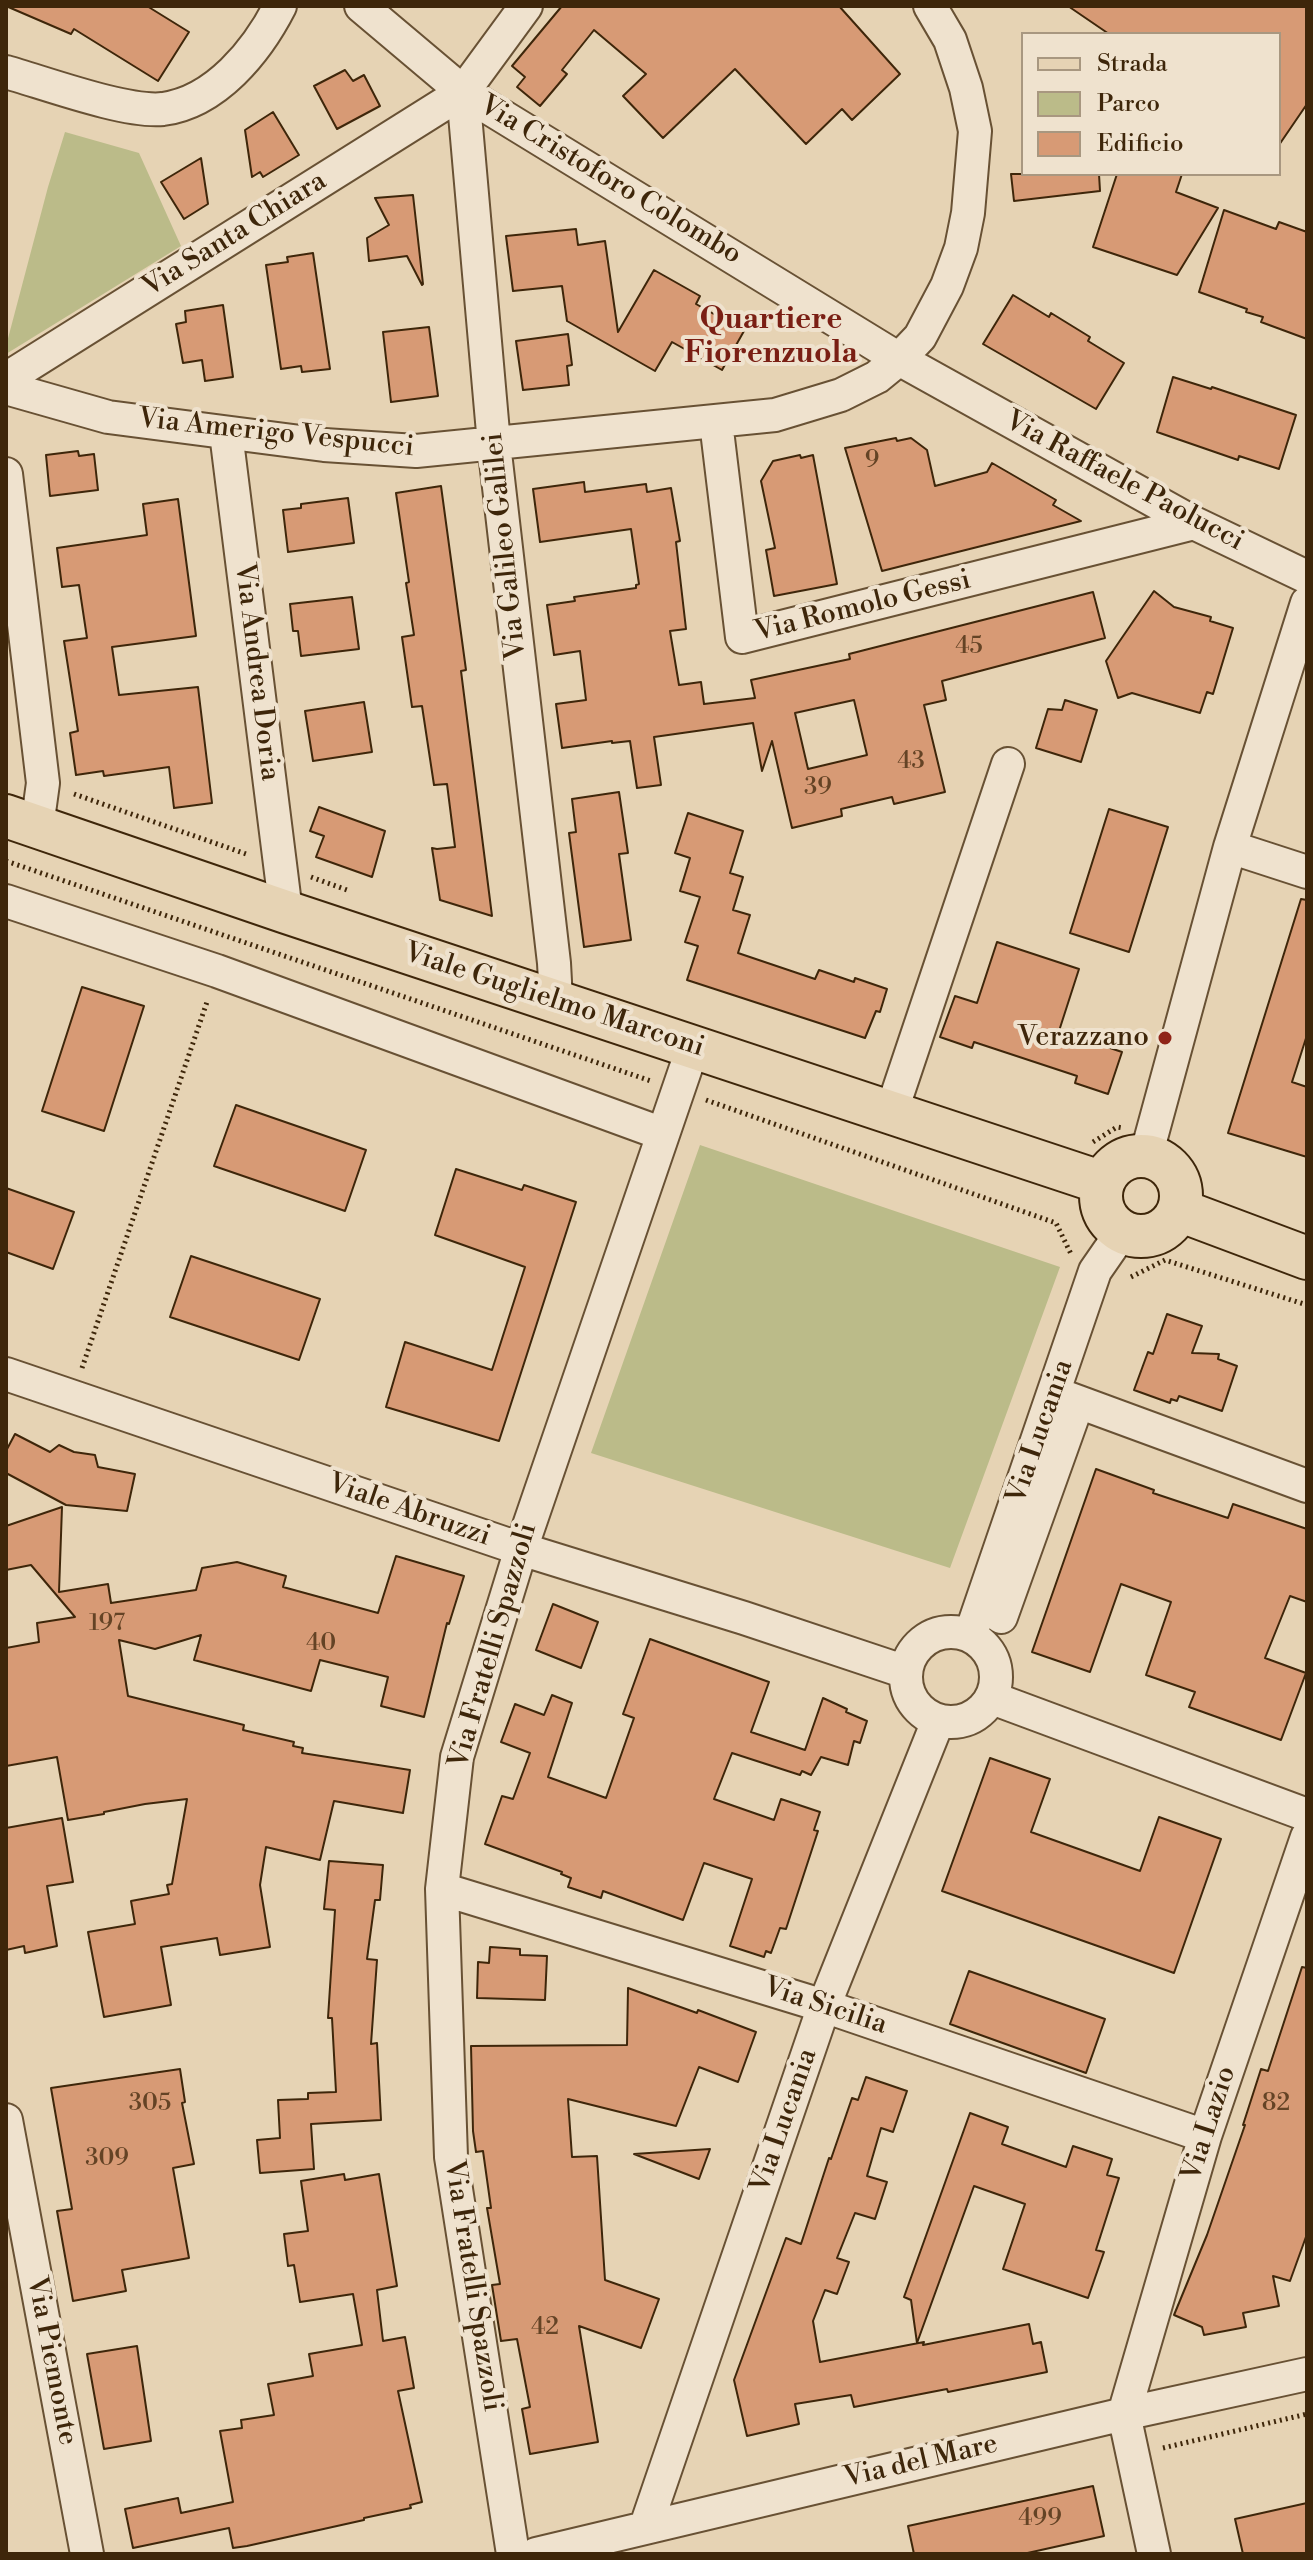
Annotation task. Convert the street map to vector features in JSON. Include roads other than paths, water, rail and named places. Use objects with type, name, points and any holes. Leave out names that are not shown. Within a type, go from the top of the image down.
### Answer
[{"type":"main road","name":"Viale Guglielmo Marconi","points":[[22,822],[1103,1183]]},
{"type":"main road","points":[[1146,1156],[1161,1161],[1172,1170],[1182,1196],[1173,1222],[1149,1236],[1135,1236],[1122,1232],[1110,1222],[1100,1196],[1108,1173],[1119,1163],[1132,1157],[1146,1156]]},
{"type":"main road","points":[[1179,1210],[1306,1251]]},
{"type":"street","points":[[6,72],[107,100],[162,109],[197,99],[228,76],[252,50],[280,6]]},
{"type":"street","name":"Via Cristoforo Colombo","points":[[361,6],[463,92],[899,358]]},
{"type":"street","points":[[463,92],[526,6]]},
{"type":"street","points":[[899,358],[947,286],[961,248],[968,213],[975,131],[966,88],[950,40],[930,6]]},
{"type":"street","name":"Via Santa Chiara","points":[[6,379],[463,92]]},
{"type":"street","name":"Via Galileo Galilei","points":[[463,92],[494,444],[556,1000]]},
{"type":"street","name":"Via Raffaele Paolucci","points":[[899,358],[1194,523],[1307,577]]},
{"type":"street","name":"Via Amerigo Vespucci","points":[[6,388],[108,417],[324,445],[416,451],[775,415],[841,395],[899,358]]},
{"type":"street","name":"Via Romolo Gessi","points":[[716,422],[742,637],[1194,523]]},
{"type":"street","name":"Via Andrea Doria","points":[[226,433],[286,912]]},
{"type":"street","points":[[6,474],[43,783],[22,822]]},
{"type":"street","points":[[1146,1156],[1230,847],[1307,603]]},
{"type":"street","points":[[891,1113],[1008,764]]},
{"type":"street","points":[[1230,847],[1307,872]]},
{"type":"street","points":[[6,901],[217,971],[663,1134]]},
{"type":"street","name":"Via Fratelli Spazzoli","points":[[513,2554],[451,2157],[442,1889],[457,1757],[521,1549],[693,1047]]},
{"type":"street","name":"Via Lucania","points":[[970,1636],[1066,1397],[1095,1271],[1122,1232]]},
{"type":"street","name":"Viale Abruzzi","points":[[6,1374],[521,1549],[906,1672]]},
{"type":"street","points":[[1001,1617],[1066,1397],[1307,1486]]},
{"type":"street","points":[[942,1633],[970,1636],[982,1644],[996,1669],[992,1698],[974,1716],[950,1723],[923,1714],[907,1688],[909,1659],[917,1647],[942,1633]]},
{"type":"street","points":[[992,1698],[1307,1815]]},
{"type":"street","name":"Via Lucania","points":[[646,2526],[824,2006],[938,1721]]},
{"type":"street","name":"Via Lazio","points":[[1124,2414],[1205,2136],[1307,1837]]},
{"type":"street","name":"Via Sicilia","points":[[442,1889],[824,2006],[1205,2136]]},
{"type":"street","name":"Via Piemonte","points":[[6,2120],[87,2554]]},
{"type":"street","name":"Via del Mare","points":[[536,2554],[1124,2414],[1307,2374]]},
{"type":"street","points":[[1124,2414],[1154,2554]]},
{"type":"place","name":"Verazzano","points":[[1165,1038]]},
{"type":"district","name":"Quartiere Fiorenzuola","points":[[771,338]]}]
